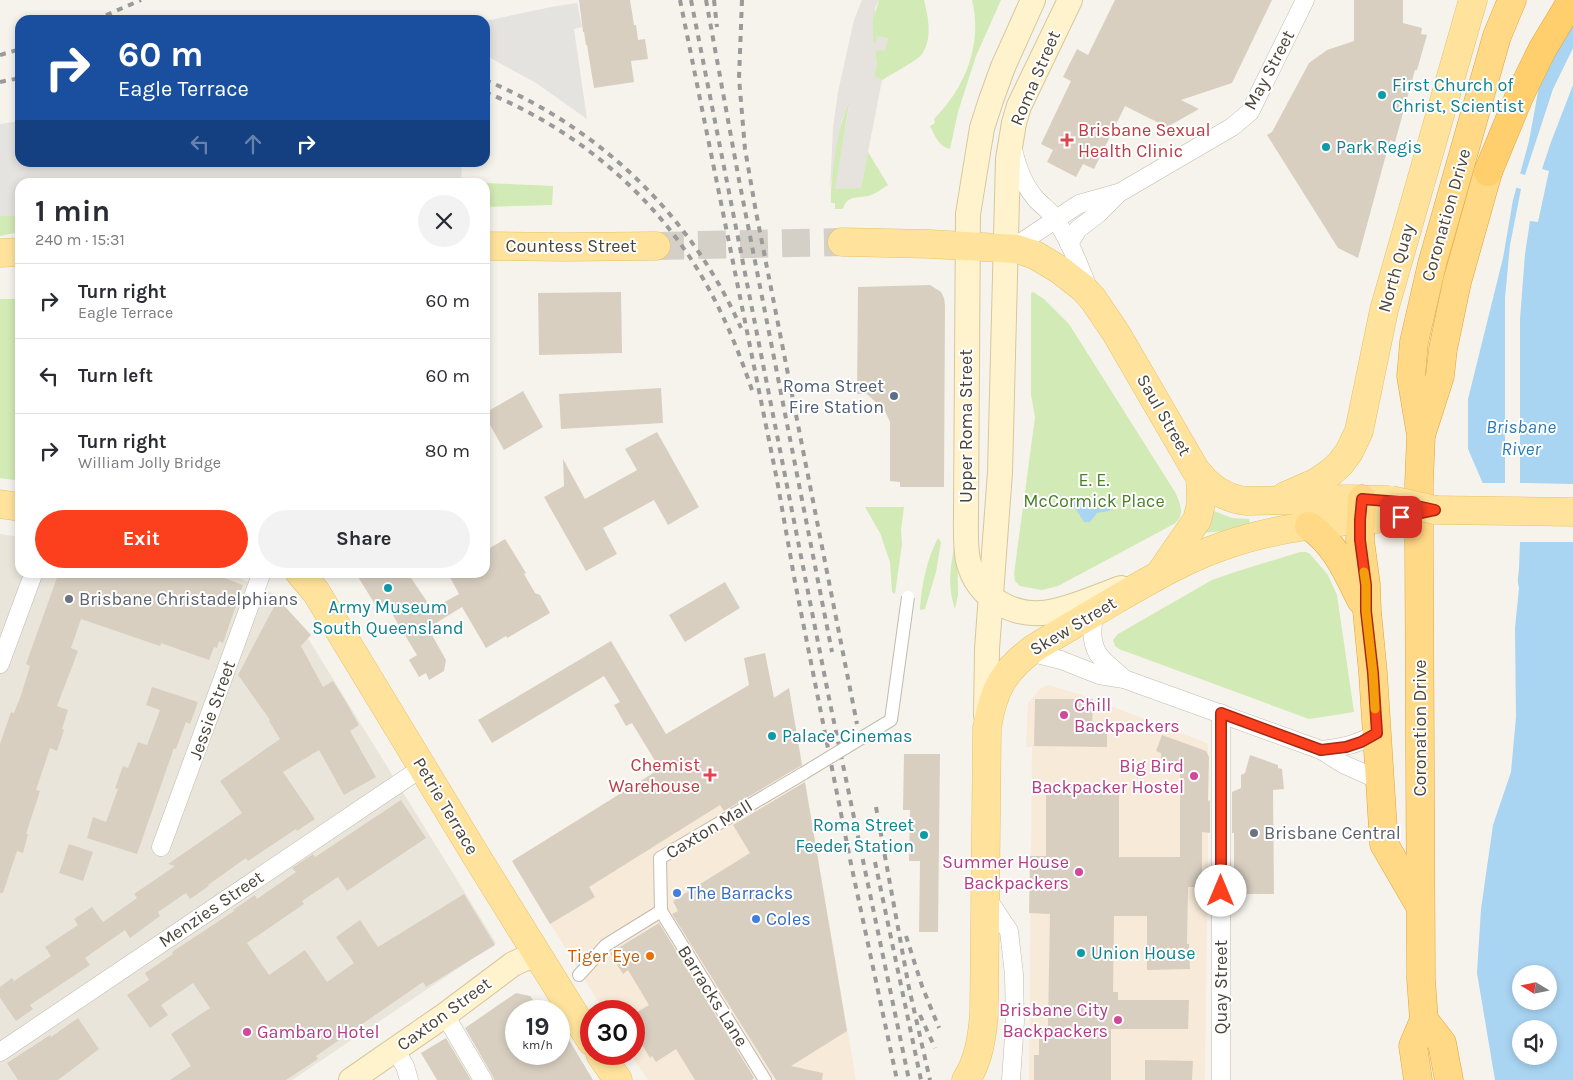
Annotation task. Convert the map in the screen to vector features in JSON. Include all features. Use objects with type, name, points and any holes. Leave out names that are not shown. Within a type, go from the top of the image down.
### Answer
[{"type":"highway","points":[[1497,36],[1499,0]]},
{"type":"highway","name":"Coronation Drive","points":[[1418,1080],[1413,1046],[1424,1020],[1421,979],[1419,483],[1421,435],[1411,376],[1416,333],[1432,264],[1497,36],[1512,0]]},
{"type":"highway","name":"Coronation Drive","points":[[1421,435],[1440,376],[1443,349],[1457,282],[1488,172],[1519,97],[1542,50],[1572,0]]},
{"type":"highway","points":[[1361,509],[1361,548],[1373,673],[1384,844],[1421,907]]},
{"type":"highway","points":[[1309,526],[1322,537],[1339,559],[1366,611]]},
{"type":"highway","points":[[1424,1020],[1442,1043],[1449,1080]]},
{"type":"main road","name":"Roma Street","points":[[967,246],[969,206],[982,128],[1003,67],[1033,0]]},
{"type":"main road","name":"Roma Street","points":[[1008,248],[1007,170],[1014,123],[1023,97],[1070,0]]},
{"type":"main road","name":"North Quay","points":[[1277,500],[1316,482],[1330,473],[1345,458],[1360,431],[1384,310],[1473,0]]},
{"type":"main road","points":[[842,242],[1008,248]]},
{"type":"main road","name":"Countess Street","points":[[490,246],[656,246]]},
{"type":"main road","name":"Upper Roma Street","points":[[967,246],[966,545],[972,573],[979,586],[991,598]]},
{"type":"main road","name":"Upper Roma Street","points":[[966,1080],[980,1045],[985,996],[986,668],[1000,472],[1008,248]]},
{"type":"main road","name":"Saul Street","points":[[1008,248],[1028,252],[1051,264],[1083,288],[1093,299],[1116,333],[1205,482],[1219,492],[1236,500],[1277,500],[1361,509]]},
{"type":"main road","points":[[0,253],[15,252]]},
{"type":"main road","points":[[1158,575],[1198,520],[1202,496],[1200,476]]},
{"type":"main road","points":[[0,504],[15,507]]},
{"type":"main road","points":[[1361,509],[1573,512]]},
{"type":"main road","name":"Skew Street","points":[[991,598],[1002,606],[1019,611],[1035,613],[1062,609],[1158,575],[1224,545],[1258,535],[1309,526],[1361,509]]},
{"type":"main road","name":"Skew Street","points":[[986,743],[989,713],[993,698],[1008,672],[1028,652],[1158,575]]},
{"type":"main road","name":"Petrie Terrace","points":[[304,578],[316,592],[580,1023]]},
{"type":"main road","name":"Caxton Street","points":[[351,1080],[445,1015],[516,962],[530,958],[541,959]]},
{"type":"main road","points":[[608,1065],[618,1080]]},
{"type":"street","name":"May Street","points":[[1069,244],[1078,229],[1098,214],[1119,193],[1232,127],[1250,112],[1305,0]]},
{"type":"street","points":[[1011,137],[1015,159],[1023,180],[1035,198],[1055,219],[1069,244],[1093,299]]},
{"type":"street","name":"May Street","points":[[1008,248],[1084,201],[1119,193]]},
{"type":"street","points":[[0,664],[3,645],[31,578]]},
{"type":"street","name":"Jessie Street","points":[[161,847],[260,578]]},
{"type":"street","name":"Caxton Mall","points":[[661,911],[660,858],[891,720],[908,596]]},
{"type":"street","points":[[1102,608],[1096,615],[1093,626],[1092,632],[1095,647],[1102,658],[1124,679]]},
{"type":"street","points":[[1028,652],[1061,660],[1092,673],[1124,679],[1321,750],[1336,761],[1370,776],[1380,784]]},
{"type":"street","name":"Quay Street","points":[[1221,713],[1221,1080]]},
{"type":"street","points":[[1321,750],[1346,747],[1361,742],[1377,733]]},
{"type":"street","name":"Menzies Street","points":[[0,1052],[423,767]]},
{"type":"street","points":[[985,894],[1009,931],[1014,974],[1015,1021],[1011,1080]]},
{"type":"street","points":[[579,974],[606,945],[661,911]]},
{"type":"street","name":"Barracks Lane","points":[[661,911],[765,1080]]},
{"type":"street","points":[[445,1015],[483,1080]]},
{"type":"street","points":[[395,1050],[405,1066],[409,1080]]},
{"type":"shaded area","points":[[862,0],[879,0],[875,8],[877,35],[888,37],[886,52],[875,50],[877,64],[874,76],[882,80],[861,188],[834,190],[849,106],[842,119],[830,189],[833,128],[838,92],[854,20]]},
{"type":"shaded area","points":[[577,3],[582,27],[574,29],[587,119],[536,83],[490,58],[490,20]]},
{"type":"shaded area","points":[[15,122],[15,167],[462,167],[461,178],[15,178],[15,216],[0,216],[0,124]]},
{"type":"shaded area","points":[[0,534],[15,536],[15,578],[239,578],[272,593],[301,627],[496,943],[292,1080],[0,1080]]},
{"type":"shaded area","points":[[1048,685],[1079,694],[1207,743],[1209,757],[1205,1080],[1029,1080],[1032,747],[1026,747],[1028,703],[1040,689]]},
{"type":"shaded area","name":"The Barracks","points":[[789,688],[856,1080],[648,1080],[638,1065],[645,1065],[645,1000],[597,1000],[512,861]]},
{"type":"green space","points":[[879,0],[924,0],[929,27],[928,41],[922,54],[910,64],[882,80],[874,76],[877,64],[875,50],[885,51],[888,38],[877,36],[876,42],[873,43],[873,20]]},
{"type":"green space","points":[[972,0],[1001,0],[976,56],[958,112],[950,149],[940,143],[930,126],[935,123],[934,119],[955,94],[969,64],[975,33],[975,16]]},
{"type":"green space","points":[[849,104],[835,189],[861,188],[868,152],[888,185],[871,195],[850,199],[843,209],[835,209],[835,203],[831,203],[833,167],[841,124]]},
{"type":"green space","points":[[490,183],[553,186],[552,205],[490,207]]},
{"type":"green space","points":[[0,216],[15,216],[15,233],[0,236]]},
{"type":"green space","name":"E. E. McCormick Place","points":[[1033,292],[1044,299],[1069,324],[1175,492],[1181,509],[1180,517],[1174,524],[1058,586],[1042,590],[1020,586],[1015,581],[1014,574],[1035,417],[1031,395],[1031,293]]},
{"type":"green space","points":[[0,299],[15,299],[15,480],[0,478]]},
{"type":"green space","points":[[865,507],[904,507],[901,530],[902,544],[895,594],[892,592],[890,562],[880,533]]},
{"type":"green space","points":[[1209,509],[1232,518],[1249,519],[1250,523],[1225,531],[1201,533]]},
{"type":"green space","points":[[938,538],[941,542],[936,572],[925,609],[920,610],[925,573]]},
{"type":"green space","points":[[955,538],[957,538],[958,595],[955,609],[950,581]]},
{"type":"green space","points":[[1300,552],[1310,554],[1328,575],[1337,595],[1354,712],[1309,719],[1115,646],[1113,640],[1118,634],[1212,580]]},
{"type":"water","name":"Brisbane River","points":[[1555,0],[1573,0],[1573,1080],[1495,1080],[1477,973],[1481,909],[1493,825],[1511,772],[1516,717],[1515,628],[1519,588],[1512,551],[1468,449],[1468,399],[1503,258],[1513,200],[1529,141]]},
{"type":"water","points":[[1087,497],[1098,503],[1110,506],[1111,509],[1097,513],[1090,522],[1084,522],[1072,503],[1075,499]]},
{"type":"pier","points":[[1573,48],[1573,85],[1542,169],[1549,171],[1538,222],[1530,221],[1525,254],[1520,319],[1520,483],[1573,484],[1573,542],[1520,542],[1516,594],[1510,552],[1480,483],[1505,483],[1505,298],[1510,245],[1521,189],[1514,187],[1518,173],[1525,175],[1553,89]]},
{"type":"building","points":[[579,0],[630,0],[638,40],[645,39],[648,59],[631,61],[634,82],[594,88]]},
{"type":"building","points":[[1115,0],[1272,0],[1232,83],[1181,100],[1199,109],[1167,127],[1125,106],[1094,169],[1083,164],[1076,177],[1047,162],[1053,150],[1041,144],[1071,81],[1063,77],[1077,49],[1088,55]]},
{"type":"building","points":[[1354,0],[1403,0],[1403,23],[1422,28],[1421,34],[1427,35],[1395,142],[1390,140],[1358,258],[1338,248],[1267,135],[1272,132],[1309,63],[1327,50],[1354,41]]},
{"type":"building","points":[[930,285],[941,292],[945,305],[944,487],[900,487],[900,482],[890,481],[890,422],[885,411],[867,394],[857,394],[858,287]]},
{"type":"building","points":[[621,292],[622,353],[539,355],[538,293]]},
{"type":"building","points":[[661,388],[663,423],[561,429],[559,394]]},
{"type":"building","points":[[523,391],[543,427],[504,450],[490,425],[490,410]]},
{"type":"building","points":[[657,432],[699,507],[668,525],[654,500],[603,528],[617,554],[586,571],[544,497],[564,486],[563,459],[585,499],[637,470],[625,449]]},
{"type":"building","points":[[505,539],[526,573],[524,574],[535,593],[540,595],[550,613],[486,648],[462,607],[428,628],[446,660],[444,671],[429,680],[426,673],[419,677],[409,660],[417,655],[386,604],[378,609],[359,578],[411,578],[432,609],[459,594],[450,578],[490,578],[490,548]]},
{"type":"building","points":[[57,578],[224,578],[243,585],[223,643],[219,641],[217,648],[214,647],[209,660],[161,643],[160,646],[81,619],[71,648],[78,651],[57,706],[68,710],[62,729],[64,730],[57,751],[50,748],[36,790],[40,791],[26,834],[28,834],[23,853],[17,851],[3,893],[0,893],[0,744],[11,712],[14,713],[21,695],[30,666],[26,664]]},
{"type":"building","points":[[725,582],[740,608],[685,642],[669,615]]},
{"type":"building","points":[[278,599],[311,635],[301,646],[323,687],[333,681],[346,702],[359,725],[350,731],[376,777],[344,795],[319,750],[283,772],[315,819],[297,831],[296,829],[248,861],[246,858],[190,899],[186,893],[158,912],[160,916],[130,938],[125,930],[85,958],[90,965],[30,1005],[33,1009],[16,1021],[0,998],[0,987],[12,978],[14,981],[51,956],[45,947],[78,925],[74,919],[92,907],[103,922],[137,898],[134,894],[175,866],[168,864],[242,813],[220,781],[280,739],[270,720],[238,675]]},
{"type":"building","points":[[611,641],[666,734],[749,685],[744,658],[765,653],[774,698],[789,688],[802,765],[724,811],[720,805],[589,887],[595,897],[550,924],[512,861],[660,769],[632,723],[626,726],[614,705],[620,702],[604,676],[492,743],[478,720]]},
{"type":"building","points":[[152,687],[198,702],[190,724],[186,722],[176,749],[174,748],[137,854],[87,838],[93,817],[106,822],[118,789],[115,788],[123,766],[128,768],[138,742],[147,745],[160,710],[146,705]]},
{"type":"building","name":"Chill Backpackers","points":[[1035,699],[1093,699],[1092,731],[1107,732],[1107,747],[1034,746]]},
{"type":"building","points":[[1162,735],[1206,751],[1209,757],[1208,801],[1210,800],[1210,833],[1202,832],[1202,887],[1188,887],[1187,944],[1189,944],[1190,969],[1147,970],[1147,916],[1114,916],[1113,992],[1118,992],[1118,1000],[1189,1000],[1188,1029],[1111,1029],[1111,1080],[1034,1080],[1034,1055],[1039,1055],[1039,1026],[1048,1026],[1050,914],[1029,913],[1030,856],[1046,856],[1046,786],[1119,786],[1119,857],[1180,857],[1180,770],[1161,763],[1161,753],[1156,751]]},
{"type":"building","name":"Roma Street Feeder Station","points":[[904,754],[940,754],[938,932],[919,932],[920,861],[909,861],[910,810],[903,810]]},
{"type":"building","name":"Brisbane Central","points":[[1250,755],[1278,765],[1278,768],[1282,769],[1284,789],[1273,790],[1274,894],[1239,894],[1238,875],[1234,875],[1232,792],[1241,788],[1241,775],[1245,773]]},
{"type":"building","name":"Coles","points":[[805,782],[847,1031],[791,1066],[823,1073],[822,1080],[776,1080],[672,914],[678,911],[673,901],[750,853],[733,825]]},
{"type":"building","points":[[401,800],[426,838],[347,891],[338,877],[302,901],[304,904],[247,943],[269,975],[305,950],[327,982],[354,963],[336,937],[360,920],[378,947],[464,894],[495,945],[426,987],[423,982],[316,1056],[318,1059],[286,1080],[170,1080],[191,1066],[171,1034],[210,1008],[193,983],[161,1005],[168,1015],[150,1028],[127,995],[149,980],[145,973],[173,954],[172,952],[255,895],[257,899],[296,872],[292,868],[313,854],[315,857]]},
{"type":"building","points":[[69,844],[93,852],[83,881],[59,873]]},
{"type":"building","points":[[659,923],[754,1078],[752,1080],[695,1080],[676,1049],[656,1062],[652,1056],[650,1058],[645,1050],[645,1007],[649,1005],[628,970],[623,974],[610,953]]},
{"type":"building","points":[[516,993],[530,996],[533,1000],[506,1000]]},
{"type":"building","points":[[505,1001],[505,1065],[570,1065],[570,1041],[580,1058],[580,1065],[584,1065],[593,1080],[494,1080],[465,1028]]},
{"type":"building","points":[[78,1018],[99,1049],[58,1080],[18,1080],[7,1063],[50,1035],[51,1037]]},
{"type":"building","points":[[446,1038],[471,1080],[437,1080],[421,1053]]},
{"type":"building","points":[[1145,1060],[1193,1061],[1192,1080],[1145,1080]]},
{"type":"tunnel","points":[[656,246],[842,242]]},
{"type":"railway","points":[[106,15],[141,0]]},
{"type":"railway","points":[[680,0],[777,480],[795,582],[851,864],[897,1080]]},
{"type":"railway","points":[[691,0],[830,703],[909,1080]]},
{"type":"railway","points":[[706,0],[739,180],[832,652]]},
{"type":"railway","points":[[714,0],[717,27]]},
{"type":"railway","points":[[742,0],[739,78],[745,149],[857,724]]},
{"type":"railway","points":[[0,55],[15,50]]},
{"type":"railway","points":[[0,82],[15,79]]},
{"type":"railway","points":[[490,82],[527,100],[566,123],[603,149],[637,179],[668,212],[696,248],[720,287],[741,328]]},
{"type":"railway","points":[[490,94],[545,121],[573,139],[625,181],[648,204],[670,229],[689,256],[717,304],[752,390]]},
{"type":"railway","points":[[876,807],[909,988],[930,1080]]},
{"type":"railway","points":[[875,862],[921,1080]]},
{"type":"railway","points":[[906,936],[922,986],[939,1028]]},
{"type":"railway","points":[[920,1015],[935,1048]]},
{"type":"slow traffic","points":[[1364,572],[1375,709]]},
{"type":"place","name":"First Church of Christ, Scientist","points":[[1382,95]]},
{"type":"place","name":"Brisbane Sexual Health Clinic","points":[[1067,140]]},
{"type":"place","name":"Park Regis","points":[[1326,147]]},
{"type":"place","name":"Roma Street Fire Station","points":[[894,396]]},
{"type":"place","name":"Army Museum South Queensland","points":[[388,588]]},
{"type":"place","name":"Brisbane Christadelphians","points":[[69,599]]},
{"type":"place","name":"Chill Backpackers","points":[[1064,715]]},
{"type":"place","name":"Palace Cinemas","points":[[772,736]]},
{"type":"place","name":"Chemist Warehouse","points":[[710,775]]},
{"type":"place","name":"Big Bird Backpacker Hostel","points":[[1194,776]]},
{"type":"place","name":"Brisbane Central","points":[[1254,833]]},
{"type":"place","name":"Roma Street Feeder Station","points":[[924,835]]},
{"type":"place","name":"Summer House Backpackers","points":[[1079,872]]},
{"type":"place","name":"The Barracks","points":[[677,893]]},
{"type":"place","name":"Coles","points":[[756,919]]},
{"type":"place","name":"Union House","points":[[1081,953]]},
{"type":"place","name":"Tiger Eye","points":[[650,956]]},
{"type":"place","name":"Brisbane City Backpackers","points":[[1118,1020]]},
{"type":"place","name":"Gambaro Hotel","points":[[247,1032]]},
{"type":"route","points":[[1221,891],[1221,713],[1321,750],[1357,744],[1377,733],[1366,611],[1366,585],[1360,540],[1362,499],[1399,502],[1435,510],[1401,517]]}]
